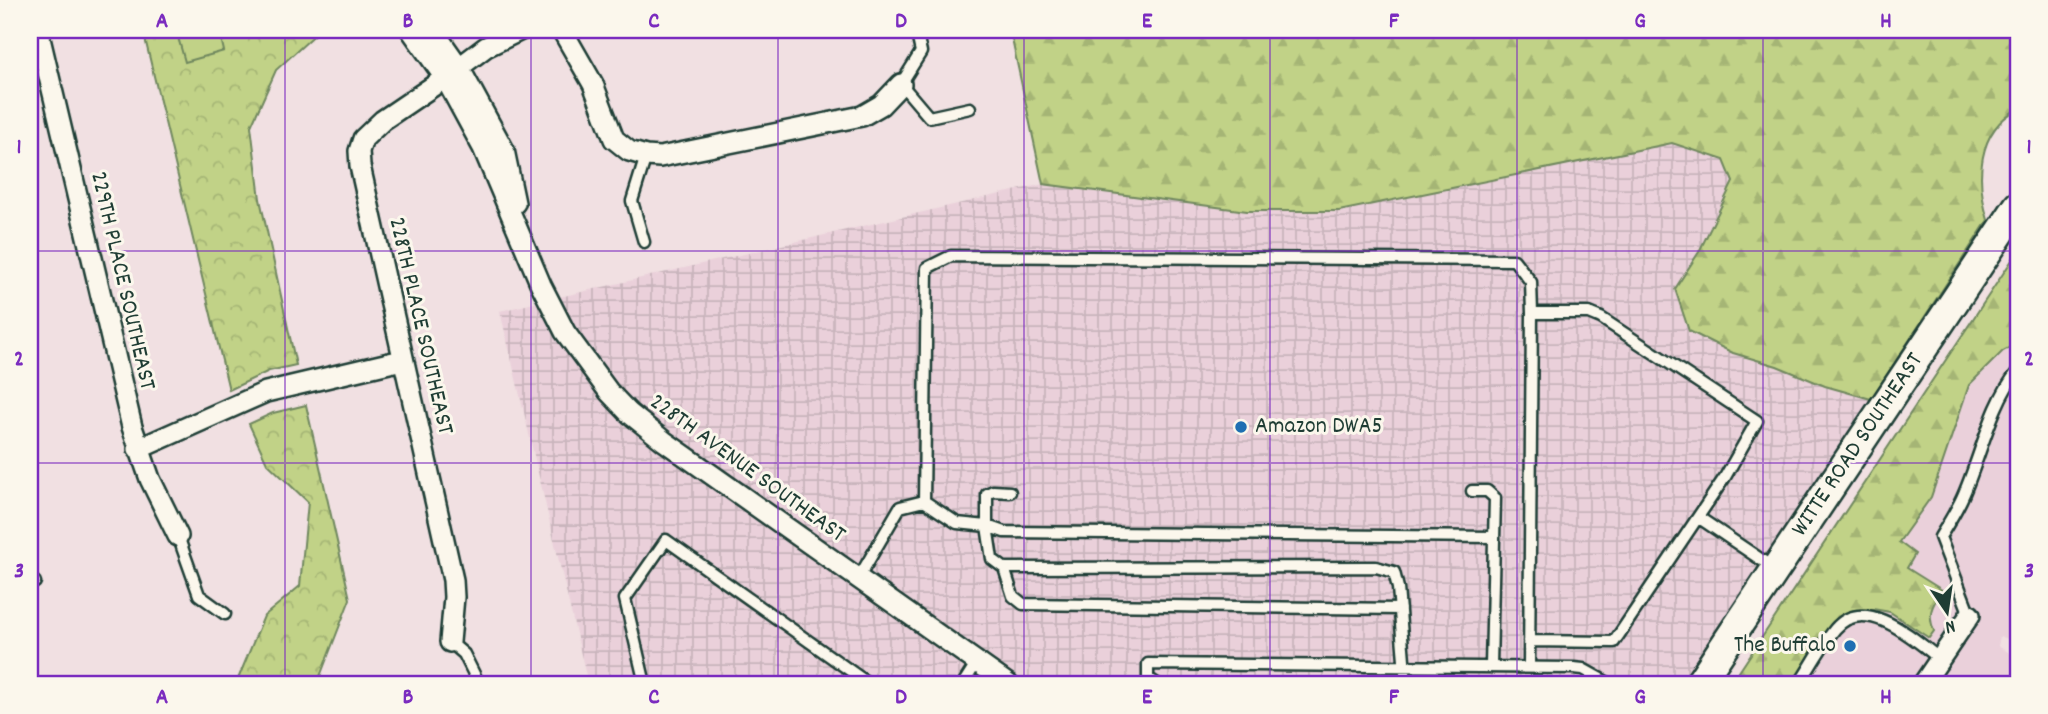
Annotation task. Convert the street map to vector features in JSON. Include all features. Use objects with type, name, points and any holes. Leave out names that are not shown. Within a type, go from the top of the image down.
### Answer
[{"type":"street","name":"229TH PLACE SOUTHEAST","points":[[38,30],[138,449],[178,536]]},
{"type":"street","name":"228TH AVENUE SOUTHEAST","points":[[411,30],[452,73]]},
{"type":"street","name":"228TH AVENUE SOUTHEAST","points":[[433,30],[541,285],[565,332],[586,364],[629,413],[858,580],[1008,684]]},
{"type":"street","name":"228TH PLACE SOUTHEAST","points":[[450,642],[453,580],[402,360],[359,151],[363,139],[377,125],[486,47],[521,30]]},
{"type":"street","points":[[562,30],[593,84],[614,139],[629,151],[646,156],[660,157],[862,117],[881,105],[901,84]]},
{"type":"street","name":"WITTE ROAD SOUTHEAST","points":[[1699,684],[2018,206]]},
{"type":"street","points":[[138,449],[266,392],[402,360]]},
{"type":"street","points":[[1923,684],[1970,615]]},
{"type":"lane","points":[[916,30],[920,52],[901,84],[929,117],[970,107]]},
{"type":"lane","points":[[644,242],[632,201],[646,156]]},
{"type":"lane","points":[[924,501],[927,268],[951,256],[1514,260],[1531,282],[1529,666]]},
{"type":"lane","points":[[1529,641],[1614,642],[1725,477],[1757,421],[1601,318],[1588,313],[1532,313]]},
{"type":"lane","points":[[1970,615],[1941,537],[1962,498],[1984,439],[2011,380],[2018,371]]},
{"type":"lane","points":[[1010,492],[993,491],[987,494],[987,526],[992,559],[1004,568],[1013,596],[1023,604],[1400,609]]},
{"type":"lane","points":[[1472,491],[1487,491],[1495,498],[1491,666]]},
{"type":"lane","points":[[858,580],[900,508],[924,501],[957,523],[987,526],[1004,532],[1494,537]]},
{"type":"lane","points":[[1698,517],[1775,569]]},
{"type":"lane","points":[[178,536],[199,595],[225,614]]},
{"type":"lane","points":[[645,684],[625,599],[666,540],[869,684]]},
{"type":"lane","points":[[1004,568],[1376,567],[1394,572],[1398,588],[1406,684]]},
{"type":"lane","points":[[1799,684],[1836,628],[1853,619],[1869,615],[1885,620],[1940,659]]},
{"type":"lane","points":[[450,642],[464,654],[479,684]]},
{"type":"lane","points":[[963,684],[977,662]]},
{"type":"lane","points":[[1157,684],[1148,678],[1148,664],[1529,666],[1583,669],[1610,684]]},
{"type":"shaded area","points":[[1672,143],[1724,160],[1733,182],[1699,252],[1675,289],[1733,353],[1777,366],[1825,386],[1871,399],[1681,684],[588,684],[500,311],[1043,184],[1247,211],[1339,211]]},
{"type":"shaded area","points":[[2018,343],[2018,643],[2000,636],[1998,646],[2018,658],[2018,684],[1794,684],[1834,623],[1852,613],[1873,609],[1890,612],[1928,638],[1934,632],[1929,618],[1934,603],[1907,568],[1899,542],[1931,497],[1969,385],[2003,351]]},
{"type":"green space","points":[[143,30],[320,30],[276,70],[251,126],[260,199],[296,365],[269,371],[229,390]]},
{"type":"green space","points":[[176,30],[219,30],[224,51],[185,62]]},
{"type":"green space","points":[[1010,30],[2018,30],[2018,109],[2004,118],[1987,143],[1981,173],[1988,220],[1871,399],[1825,386],[1777,366],[1733,353],[1689,331],[1675,289],[1699,252],[1733,182],[1724,160],[1672,143],[1339,211],[1247,211],[1043,184]]},
{"type":"green space","points":[[2018,251],[2018,343],[2003,351],[1969,385],[1931,497],[1899,542],[1915,554],[1907,568],[1942,590],[1932,610],[1934,631],[1929,638],[1890,612],[1873,609],[1852,613],[1834,623],[1794,684],[1731,684]]},
{"type":"green space","points":[[306,405],[350,599],[319,679],[320,684],[236,684],[264,616],[300,586],[308,502],[267,463],[249,424],[273,413]]},
{"type":"place","name":"Amazon DWA5","points":[[1241,427]]},
{"type":"place","name":"The Buffalo","points":[[1850,646]]}]
